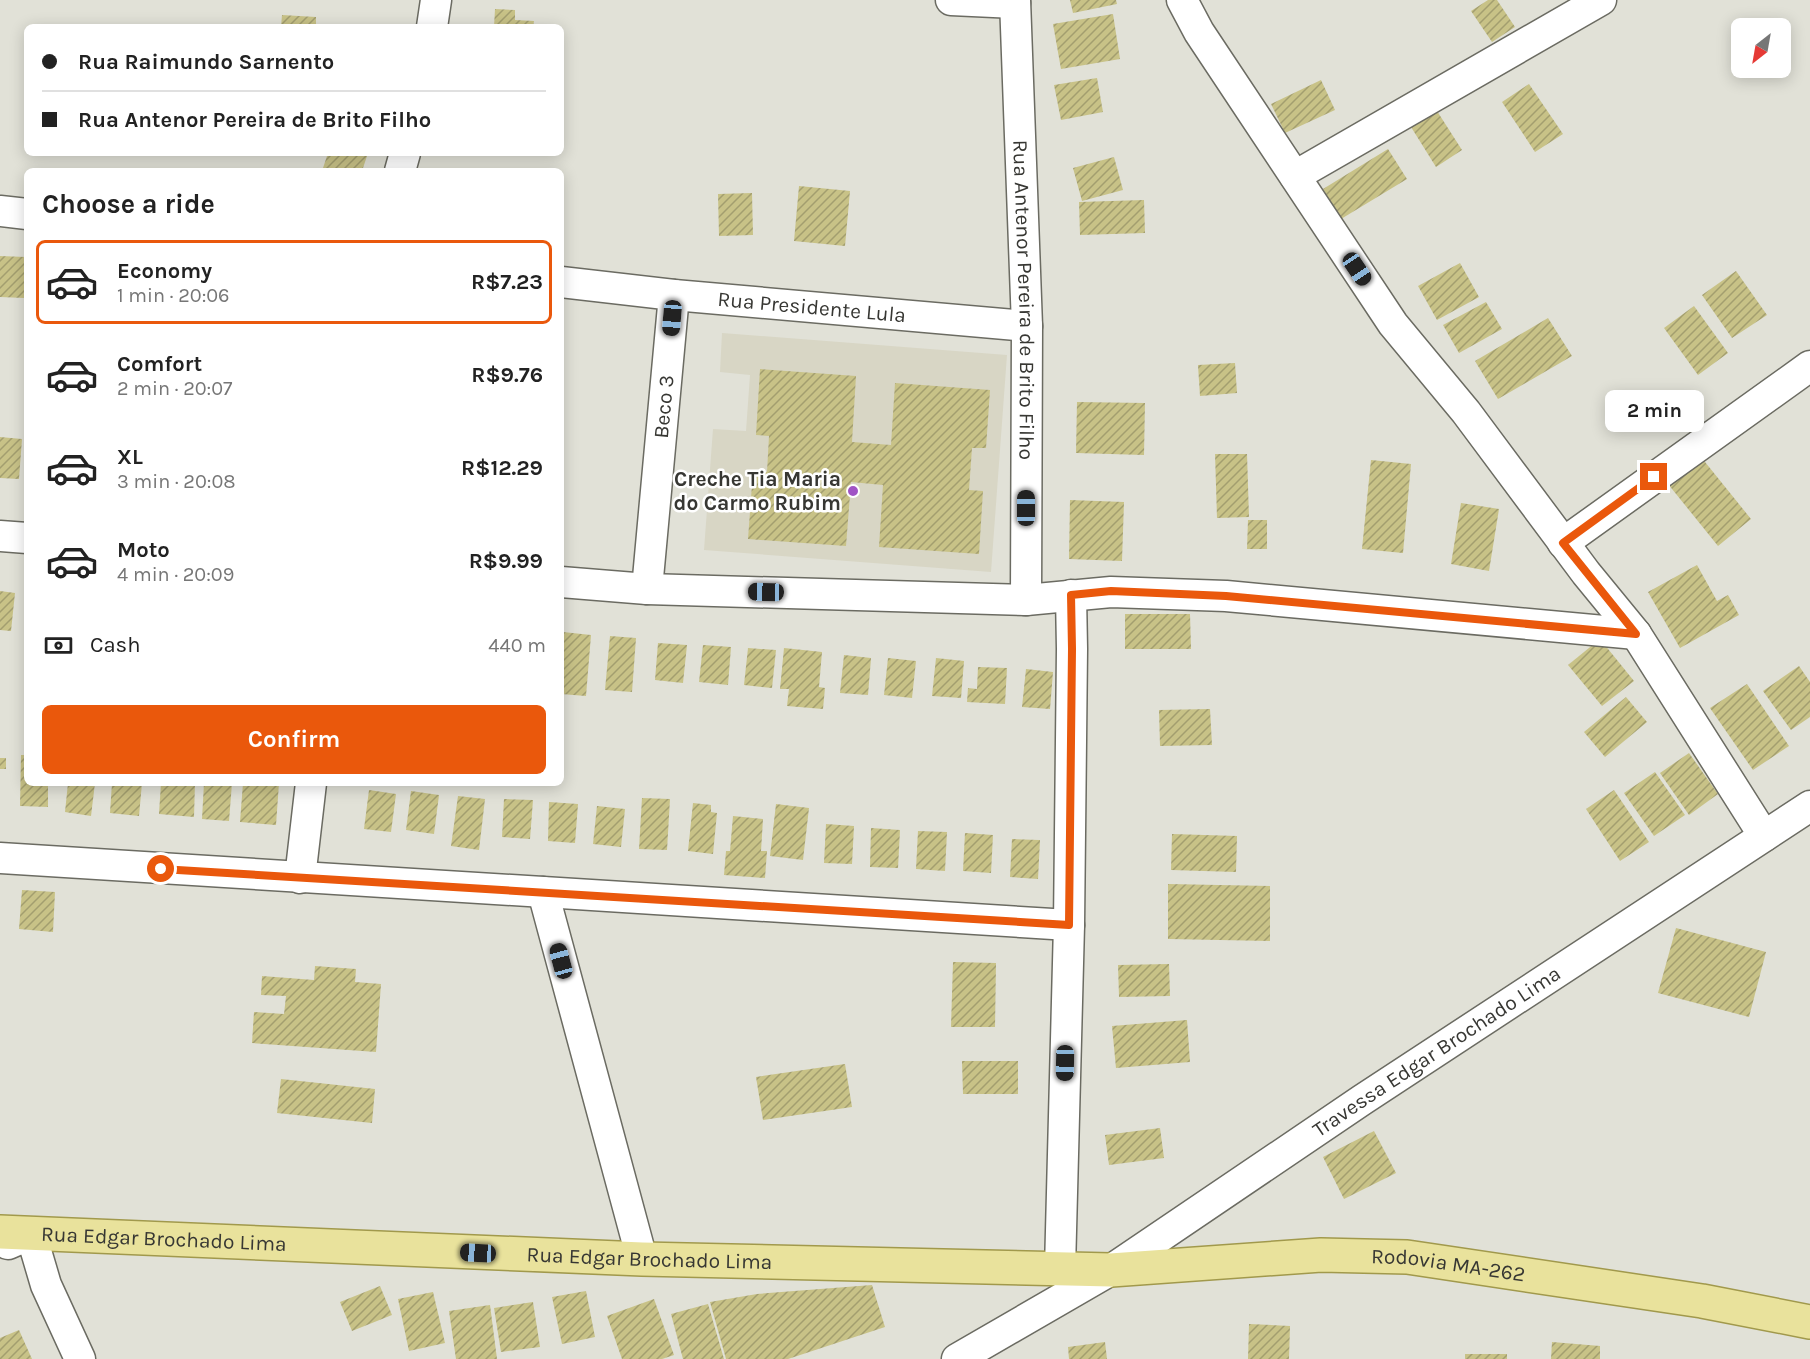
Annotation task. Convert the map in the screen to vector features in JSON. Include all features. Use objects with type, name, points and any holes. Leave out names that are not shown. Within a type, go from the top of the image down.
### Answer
[{"type":"main road","name":"Rua Edgar Brochado Lima","points":[[15,1233],[642,1260],[1085,1270]]},
{"type":"main road","name":"Rodovia MA-262","points":[[1085,1270],[1321,1255],[1407,1257],[1702,1301],[1810,1322]]},
{"type":"street","points":[[432,24],[436,0]]},
{"type":"street","points":[[951,0],[1015,1]]},
{"type":"street","points":[[1182,0],[1199,32],[1394,324],[1466,412],[1563,543],[1636,634],[1764,836]]},
{"type":"street","points":[[1295,177],[1601,0]]},
{"type":"street","name":"Rua Antenor Pereira de Brito Filho","points":[[1015,1],[1027,326],[1026,600]]},
{"type":"street","points":[[0,211],[24,214]]},
{"type":"street","name":"Rua Presidente Lula","points":[[564,282],[674,295],[1027,326]]},
{"type":"street","name":"Beco 3","points":[[647,589],[674,295]]},
{"type":"street","points":[[1563,543],[1810,366]]},
{"type":"street","points":[[0,536],[24,538]]},
{"type":"street","points":[[564,582],[647,589],[1026,600],[1111,591],[1226,596],[1636,634]]},
{"type":"street","points":[[1071,595],[1069,925],[1085,1270]]},
{"type":"street","points":[[300,878],[311,786]]},
{"type":"street","name":"Travessa Edgar Brochado Lima","points":[[957,1359],[1085,1270],[1362,1100],[1810,806]]},
{"type":"street","points":[[0,858],[1069,925]]},
{"type":"street","points":[[543,892],[642,1260]]},
{"type":"street","points":[[0,1248],[15,1233],[46,1285],[80,1359]]},
{"type":"shaded area","name":"Creche Tia Maria do Carmo Rubim","points":[[722,333],[1007,355],[991,572],[704,550],[713,429],[746,431],[750,375],[720,372]]},
{"type":"building","points":[[1070,0],[1116,0],[1117,4],[1073,13]]},
{"type":"building","points":[[1488,0],[1497,0],[1515,27],[1492,42],[1471,11]]},
{"type":"building","points":[[495,9],[515,10],[515,20],[534,21],[534,24],[494,24]]},
{"type":"building","points":[[1113,14],[1120,59],[1061,69],[1053,24]]},
{"type":"building","points":[[282,15],[316,17],[316,24],[281,24]]},
{"type":"building","points":[[1097,78],[1103,112],[1061,120],[1054,85]]},
{"type":"building","points":[[1321,80],[1335,110],[1285,133],[1271,104]]},
{"type":"building","points":[[1529,84],[1563,134],[1535,152],[1502,102]]},
{"type":"building","points":[[1437,111],[1462,150],[1436,167],[1411,127]]},
{"type":"building","points":[[1388,149],[1407,179],[1341,219],[1323,189]]},
{"type":"building","points":[[327,156],[367,156],[363,168],[323,168]]},
{"type":"building","points":[[1114,157],[1123,190],[1082,201],[1073,168]]},
{"type":"building","points":[[799,186],[850,191],[845,246],[794,241]]},
{"type":"building","points":[[752,193],[753,235],[719,236],[718,194]]},
{"type":"building","points":[[1144,200],[1145,233],[1080,235],[1079,202]]},
{"type":"building","points":[[0,256],[24,257],[24,298],[0,297]]},
{"type":"building","points":[[1460,263],[1479,297],[1437,320],[1418,286]]},
{"type":"building","points":[[1736,271],[1767,315],[1732,338],[1702,295]]},
{"type":"building","points":[[1486,302],[1502,329],[1459,353],[1443,325]]},
{"type":"building","points":[[1694,306],[1728,353],[1698,375],[1664,328]]},
{"type":"building","points":[[1548,318],[1572,356],[1498,399],[1475,361]]},
{"type":"building","points":[[1235,363],[1237,393],[1200,396],[1198,365]]},
{"type":"building","points":[[760,369],[856,376],[852,442],[891,445],[895,383],[990,390],[986,448],[972,448],[969,490],[983,491],[979,554],[879,547],[883,485],[851,482],[846,546],[748,539],[753,471],[767,472],[769,436],[756,435]]},
{"type":"building","points":[[1077,402],[1145,403],[1144,455],[1076,453]]},
{"type":"building","points":[[0,437],[22,439],[19,479],[0,478]]},
{"type":"building","points":[[1215,454],[1247,454],[1249,517],[1217,518]]},
{"type":"building","points":[[1701,457],[1751,519],[1718,546],[1668,484]]},
{"type":"building","points":[[1371,460],[1411,464],[1403,553],[1362,549]]},
{"type":"building","points":[[1070,500],[1124,502],[1122,561],[1069,559]]},
{"type":"building","points":[[1461,503],[1499,509],[1489,571],[1451,564]]},
{"type":"building","points":[[1248,520],[1267,520],[1267,549],[1247,549]]},
{"type":"building","points":[[1697,565],[1717,601],[1728,595],[1739,615],[1680,648],[1648,592]]},
{"type":"building","points":[[0,591],[15,593],[11,631],[0,630]]},
{"type":"building","points":[[1125,614],[1190,614],[1191,649],[1125,649]]},
{"type":"building","points":[[564,632],[591,635],[586,696],[564,694]]},
{"type":"building","points":[[610,636],[636,638],[632,692],[605,690]]},
{"type":"building","points":[[1600,639],[1634,681],[1602,706],[1568,665]]},
{"type":"building","points":[[658,643],[687,645],[683,683],[655,680]]},
{"type":"building","points":[[703,645],[731,647],[728,685],[699,682]]},
{"type":"building","points":[[748,648],[776,650],[772,688],[744,685]]},
{"type":"building","points":[[784,648],[822,652],[819,687],[825,688],[823,709],[787,706],[789,689],[780,689]]},
{"type":"building","points":[[844,655],[871,658],[868,695],[840,693]]},
{"type":"building","points":[[888,658],[916,661],[912,698],[884,695]]},
{"type":"building","points":[[936,658],[964,661],[961,698],[932,696]]},
{"type":"building","points":[[1799,666],[1810,682],[1810,717],[1791,730],[1763,691]]},
{"type":"building","points":[[978,667],[1007,668],[1005,704],[967,702],[968,688],[977,689]]},
{"type":"building","points":[[1026,669],[1053,672],[1050,709],[1022,707]]},
{"type":"building","points":[[1747,684],[1789,746],[1753,770],[1710,708]]},
{"type":"building","points":[[1626,697],[1647,722],[1605,757],[1584,732]]},
{"type":"building","points":[[1210,709],[1212,745],[1160,746],[1159,710]]},
{"type":"building","points":[[1689,753],[1718,794],[1689,815],[1660,773]]},
{"type":"building","points":[[21,755],[24,755],[24,786],[48,786],[48,807],[20,806]]},
{"type":"building","points":[[0,758],[6,758],[6,769],[0,769]]},
{"type":"building","points":[[1655,772],[1685,815],[1654,836],[1624,793]]},
{"type":"building","points":[[68,786],[95,786],[91,816],[65,812]]},
{"type":"building","points":[[112,786],[142,786],[139,816],[110,813]]},
{"type":"building","points":[[161,786],[195,786],[194,817],[159,814]]},
{"type":"building","points":[[204,786],[232,786],[229,821],[202,819]]},
{"type":"building","points":[[243,786],[279,786],[276,825],[240,822]]},
{"type":"building","points":[[369,790],[396,794],[391,832],[364,829]]},
{"type":"building","points":[[1614,790],[1649,842],[1620,861],[1586,809]]},
{"type":"building","points":[[411,791],[439,795],[434,834],[406,830]]},
{"type":"building","points":[[458,796],[485,799],[479,850],[451,846]]},
{"type":"building","points":[[642,798],[670,799],[667,850],[639,849]]},
{"type":"building","points":[[504,799],[533,800],[530,839],[502,837]]},
{"type":"building","points":[[549,802],[578,804],[575,843],[548,841]]},
{"type":"building","points":[[693,803],[711,805],[711,812],[717,813],[713,854],[688,851]]},
{"type":"building","points":[[776,804],[809,808],[803,860],[770,856]]},
{"type":"building","points":[[597,806],[625,809],[621,847],[593,844]]},
{"type":"building","points":[[733,816],[763,819],[761,851],[767,851],[765,878],[724,875],[726,851],[730,851]]},
{"type":"building","points":[[826,824],[854,826],[852,864],[824,863]]},
{"type":"building","points":[[871,828],[900,830],[898,868],[870,867]]},
{"type":"building","points":[[918,831],[947,832],[945,871],[916,869]]},
{"type":"building","points":[[965,833],[993,835],[991,873],[963,871]]},
{"type":"building","points":[[1172,834],[1237,836],[1236,872],[1171,870]]},
{"type":"building","points":[[1012,839],[1040,840],[1038,879],[1010,877]]},
{"type":"building","points":[[1168,884],[1270,886],[1270,941],[1168,939]]},
{"type":"building","points":[[22,890],[55,892],[53,932],[19,929]]},
{"type":"building","points":[[1676,928],[1766,952],[1749,1017],[1658,993]]},
{"type":"building","points":[[953,962],[996,963],[995,1027],[951,1027]]},
{"type":"building","points":[[1169,964],[1170,996],[1119,997],[1118,965]]},
{"type":"building","points":[[315,966],[356,969],[355,982],[381,984],[376,1052],[252,1043],[254,1012],[284,1014],[286,996],[261,995],[262,976],[314,980]]},
{"type":"building","points":[[1187,1020],[1190,1062],[1116,1068],[1112,1026]]},
{"type":"building","points":[[962,1061],[1018,1061],[1018,1094],[963,1094]]},
{"type":"building","points":[[845,1064],[852,1107],[763,1120],[756,1077]]},
{"type":"building","points":[[281,1079],[375,1089],[372,1123],[277,1113]]},
{"type":"building","points":[[1160,1128],[1164,1158],[1109,1165],[1105,1135]]},
{"type":"building","points":[[1374,1131],[1396,1173],[1344,1199],[1323,1157]]},
{"type":"building","points":[[872,1285],[885,1327],[788,1359],[726,1359],[710,1302],[757,1294]]},
{"type":"building","points":[[380,1286],[392,1315],[352,1331],[340,1302]]},
{"type":"building","points":[[586,1291],[595,1337],[562,1344],[552,1297]]},
{"type":"building","points":[[433,1292],[445,1343],[409,1351],[398,1299]]},
{"type":"building","points":[[654,1299],[674,1355],[662,1359],[622,1359],[607,1316]]},
{"type":"building","points":[[533,1302],[540,1347],[501,1352],[494,1308]]},
{"type":"building","points":[[708,1304],[724,1359],[683,1359],[671,1314]]},
{"type":"building","points":[[490,1305],[497,1359],[456,1359],[449,1311]]},
{"type":"building","points":[[1249,1324],[1290,1326],[1289,1359],[1248,1359]]},
{"type":"building","points":[[19,1330],[32,1359],[0,1359],[0,1338]]},
{"type":"building","points":[[1105,1342],[1107,1359],[1069,1359],[1068,1347]]},
{"type":"building","points":[[1552,1342],[1600,1346],[1600,1359],[1551,1359]]},
{"type":"building","points":[[1465,1354],[1507,1354],[1507,1359],[1465,1359]]},
{"type":"place","name":"Creche Tia Maria do Carmo Rubim","points":[[853,491]]},
{"type":"route","points":[[161,869],[1069,925],[1071,595],[1111,591],[1226,596],[1636,634],[1563,543],[1654,477]]}]
